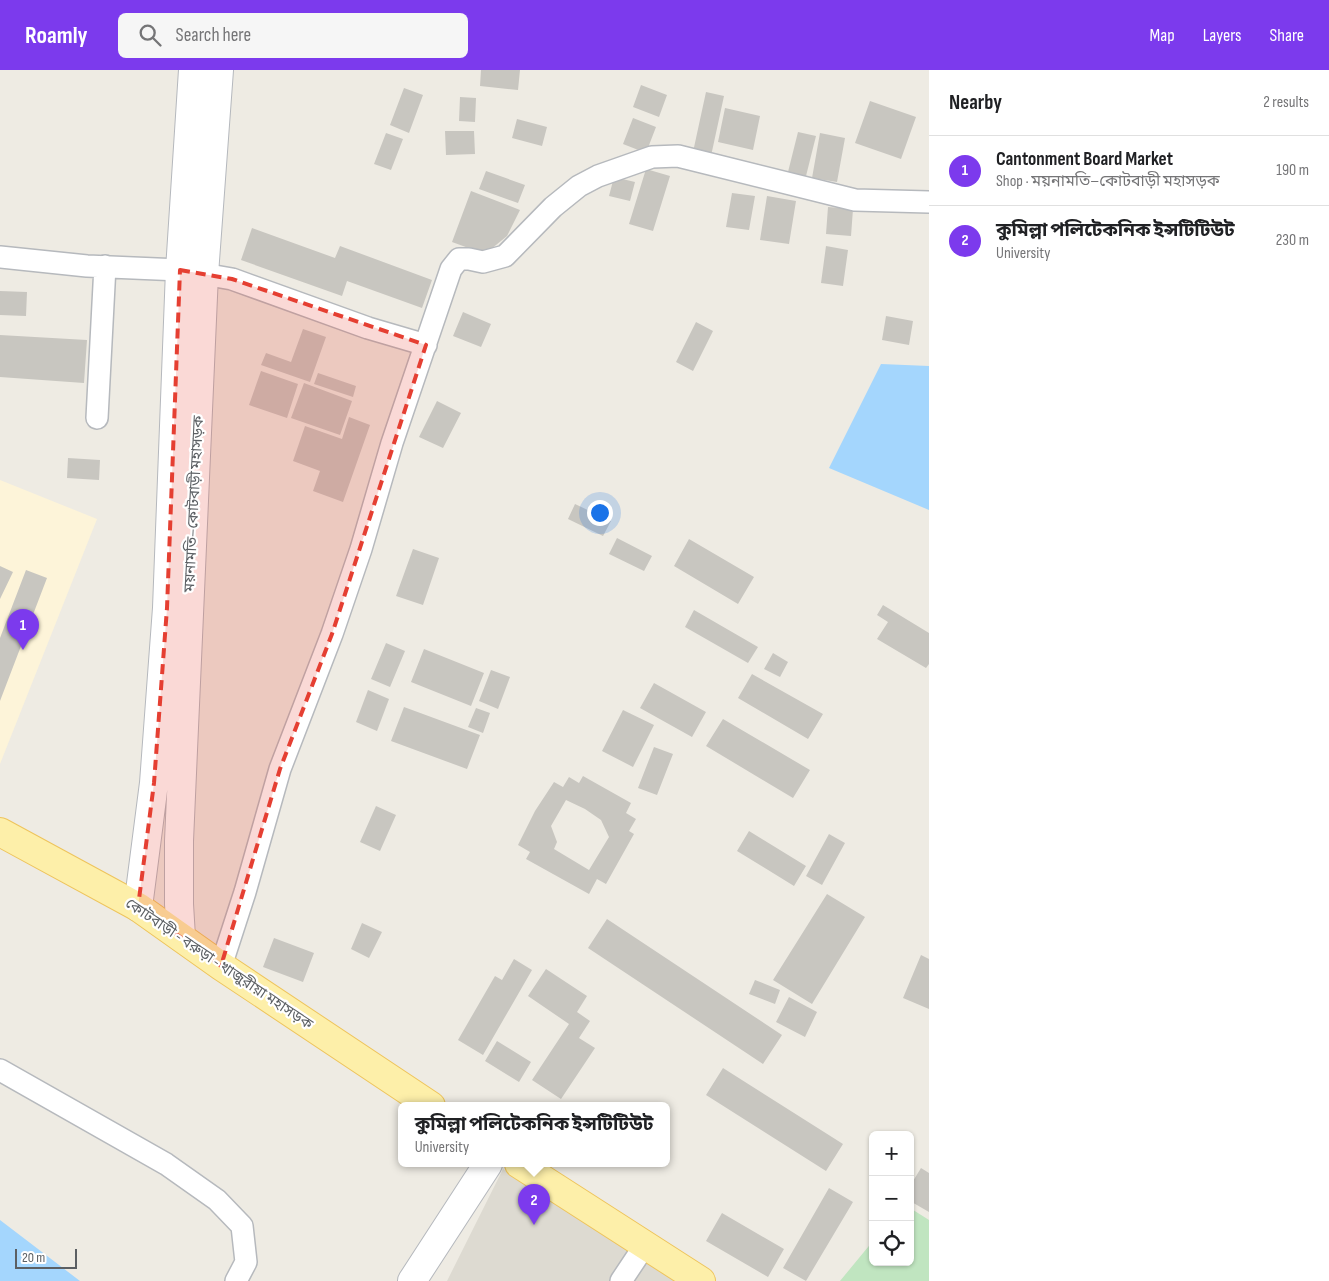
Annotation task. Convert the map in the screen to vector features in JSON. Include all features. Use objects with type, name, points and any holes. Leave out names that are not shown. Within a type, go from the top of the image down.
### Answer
[{"type":"main road","name":"ময়নামতি–কোটবাড়ী মহাসড়ক","points":[[181,937],[178,889],[192,272],[193,70]]},
{"type":"main road","name":"ময়নামতি–কোটবাড়ী মহাসড়ক","points":[[138,907],[154,783],[192,272],[219,70]]},
{"type":"main road","name":"কোটবাড়ী - বরুড়া - খাজুরীয়া মহাসড়ক","points":[[0,832],[138,907],[221,966],[425,1102]]},
{"type":"main road","points":[[412,1281],[486,1167]]},
{"type":"main road","points":[[525,1167],[701,1281]]},
{"type":"street","points":[[221,966],[245,892],[280,769],[332,634],[361,549],[392,443],[451,269],[458,259],[483,262],[505,256],[553,207],[579,186],[598,176],[652,157],[678,156],[855,200],[929,202]]},
{"type":"street","points":[[0,257],[192,272],[232,279],[368,328],[426,346]]},
{"type":"street","points":[[97,418],[105,266]]},
{"type":"street","points":[[0,1070],[166,1164],[217,1200],[242,1226],[246,1262],[236,1281]]},
{"type":"street","points":[[621,1281],[645,1245]]},
{"type":"highlighted area","points":[[180,270],[232,279],[426,345],[332,634],[280,769],[221,966],[138,907],[154,783],[167,608]]},
{"type":"shaded area","points":[[0,480],[97,519],[0,764]]},
{"type":"shaded area","points":[[503,1169],[683,1281],[447,1281]]},
{"type":"green space","points":[[914,1211],[929,1220],[929,1281],[840,1281],[869,1246],[869,1266],[914,1266]]},
{"type":"water","points":[[881,364],[929,366],[929,510],[829,468]]},
{"type":"water","points":[[0,1220],[80,1281],[0,1281]]},
{"type":"building","points":[[481,70],[520,70],[518,90],[480,86]]},
{"type":"building","points":[[641,85],[667,95],[659,117],[633,107]]},
{"type":"building","points":[[404,88],[423,95],[409,133],[390,125]]},
{"type":"building","points":[[706,92],[724,96],[711,156],[693,152]]},
{"type":"building","points":[[460,97],[476,98],[475,122],[459,121]]},
{"type":"building","points":[[870,101],[916,117],[901,159],[855,143]]},
{"type":"building","points":[[725,108],[760,116],[753,150],[718,142]]},
{"type":"building","points":[[633,118],[656,127],[646,153],[623,144]]},
{"type":"building","points":[[517,119],[547,127],[542,146],[512,138]]},
{"type":"building","points":[[445,131],[474,131],[475,154],[446,155]]},
{"type":"building","points":[[798,132],[816,136],[806,176],[788,172]]},
{"type":"building","points":[[386,133],[403,139],[391,170],[374,164]]},
{"type":"building","points":[[820,133],[845,138],[837,182],[812,178]]},
{"type":"building","points":[[646,169],[670,176],[653,231],[629,224]]},
{"type":"building","points":[[486,171],[525,185],[518,203],[479,189]]},
{"type":"building","points":[[614,177],[635,182],[630,201],[609,196]]},
{"type":"building","points":[[471,191],[520,210],[507,236],[485,254],[452,242]]},
{"type":"building","points":[[732,193],[755,196],[749,230],[726,227]]},
{"type":"building","points":[[767,196],[796,201],[789,244],[760,240]]},
{"type":"building","points":[[828,207],[853,209],[851,236],[826,234]]},
{"type":"building","points":[[252,228],[335,258],[340,246],[432,280],[422,308],[347,281],[342,296],[241,260]]},
{"type":"building","points":[[826,246],[848,250],[843,286],[821,283]]},
{"type":"building","points":[[0,291],[27,292],[26,316],[0,315]]},
{"type":"building","points":[[463,312],[491,324],[481,347],[453,336]]},
{"type":"building","points":[[886,316],[913,321],[909,345],[882,340]]},
{"type":"building","points":[[696,322],[713,331],[693,371],[676,362]]},
{"type":"building","points":[[303,329],[326,337],[310,382],[261,365],[266,353],[291,362]]},
{"type":"building","points":[[0,335],[87,340],[84,383],[0,377]]},
{"type":"building","points":[[261,371],[298,384],[287,418],[249,405]]},
{"type":"building","points":[[318,373],[356,386],[353,397],[314,384]]},
{"type":"building","points":[[304,383],[352,401],[340,435],[291,418]]},
{"type":"building","points":[[437,401],[461,413],[443,448],[419,437]]},
{"type":"building","points":[[349,417],[370,425],[343,502],[313,491],[320,471],[293,461],[305,426],[342,439]]},
{"type":"building","points":[[68,458],[100,460],[99,480],[67,478]]},
{"type":"building","points":[[575,504],[611,521],[603,536],[568,519]]},
{"type":"building","points":[[617,538],[652,556],[644,571],[609,554]]},
{"type":"building","points":[[689,539],[754,577],[738,604],[674,566]]},
{"type":"building","points":[[413,549],[439,558],[423,605],[396,596]]},
{"type":"building","points":[[0,566],[13,572],[0,599]]},
{"type":"building","points":[[26,570],[47,578],[0,701],[0,638]]},
{"type":"building","points":[[883,605],[929,633],[929,664],[926,668],[877,639],[888,622],[877,615]]},
{"type":"building","points":[[694,610],[758,647],[748,663],[685,627]]},
{"type":"building","points":[[386,643],[405,651],[390,687],[371,679]]},
{"type":"building","points":[[424,649],[484,673],[471,706],[411,682]]},
{"type":"building","points":[[773,653],[788,662],[780,677],[764,669]]},
{"type":"building","points":[[491,670],[510,677],[498,709],[479,701]]},
{"type":"building","points":[[752,674],[823,714],[808,739],[738,698]]},
{"type":"building","points":[[654,683],[706,712],[692,737],[640,708]]},
{"type":"building","points":[[368,690],[389,699],[377,731],[356,722]]},
{"type":"building","points":[[404,707],[480,735],[467,769],[391,741]]},
{"type":"building","points":[[476,708],[490,713],[483,733],[468,727]]},
{"type":"building","points":[[623,710],[654,725],[633,767],[602,751]]},
{"type":"building","points":[[723,719],[810,770],[793,798],[706,746]]},
{"type":"building","points":[[654,747],[673,754],[657,795],[638,788]]},
{"type":"building","points":[[583,776],[631,803],[626,813],[636,819],[629,831],[634,834],[606,884],[597,879],[589,894],[526,859],[530,852],[518,845],[535,811],[554,782],[563,787],[569,777],[579,783]],"holes":[[[566,800],[585,809],[601,820],[609,837],[589,870],[554,849],[557,842],[551,826]]]},
{"type":"building","points":[[376,806],[396,815],[380,851],[360,842]]},
{"type":"building","points":[[749,831],[806,866],[794,886],[737,851]]},
{"type":"building","points":[[829,834],[845,843],[822,885],[806,876]]},
{"type":"building","points":[[827,894],[865,917],[812,1004],[773,980]]},
{"type":"building","points":[[607,919],[782,1035],[763,1064],[588,948]]},
{"type":"building","points":[[362,923],[382,932],[369,958],[351,949]]},
{"type":"building","points":[[274,938],[314,953],[303,982],[263,967]]},
{"type":"building","points":[[921,955],[929,959],[929,1009],[903,998]]},
{"type":"building","points":[[514,959],[532,970],[483,1055],[458,1040],[495,976],[502,980]]},
{"type":"building","points":[[546,969],[587,996],[577,1012],[590,1021],[579,1038],[595,1048],[561,1099],[532,1080],[569,1024],[528,996]]},
{"type":"building","points":[[755,980],[780,990],[775,1004],[749,994]]},
{"type":"building","points":[[789,997],[817,1012],[805,1037],[776,1022]]},
{"type":"building","points":[[497,1041],[531,1062],[519,1082],[485,1061]]},
{"type":"building","points":[[723,1068],[843,1144],[826,1171],[706,1095]]},
{"type":"building","points":[[921,1168],[929,1173],[929,1212],[914,1203],[914,1179]]},
{"type":"building","points":[[829,1188],[853,1202],[806,1281],[783,1268]]},
{"type":"building","points":[[722,1213],[784,1249],[768,1277],[706,1241]]},
{"type":"place","name":"Cantonment Board Market","points":[[23,650]]},
{"type":"place","name":"কুমিল্লা পলিটেকনিক ইন্সটিটিউট","points":[[534,1225]]}]
